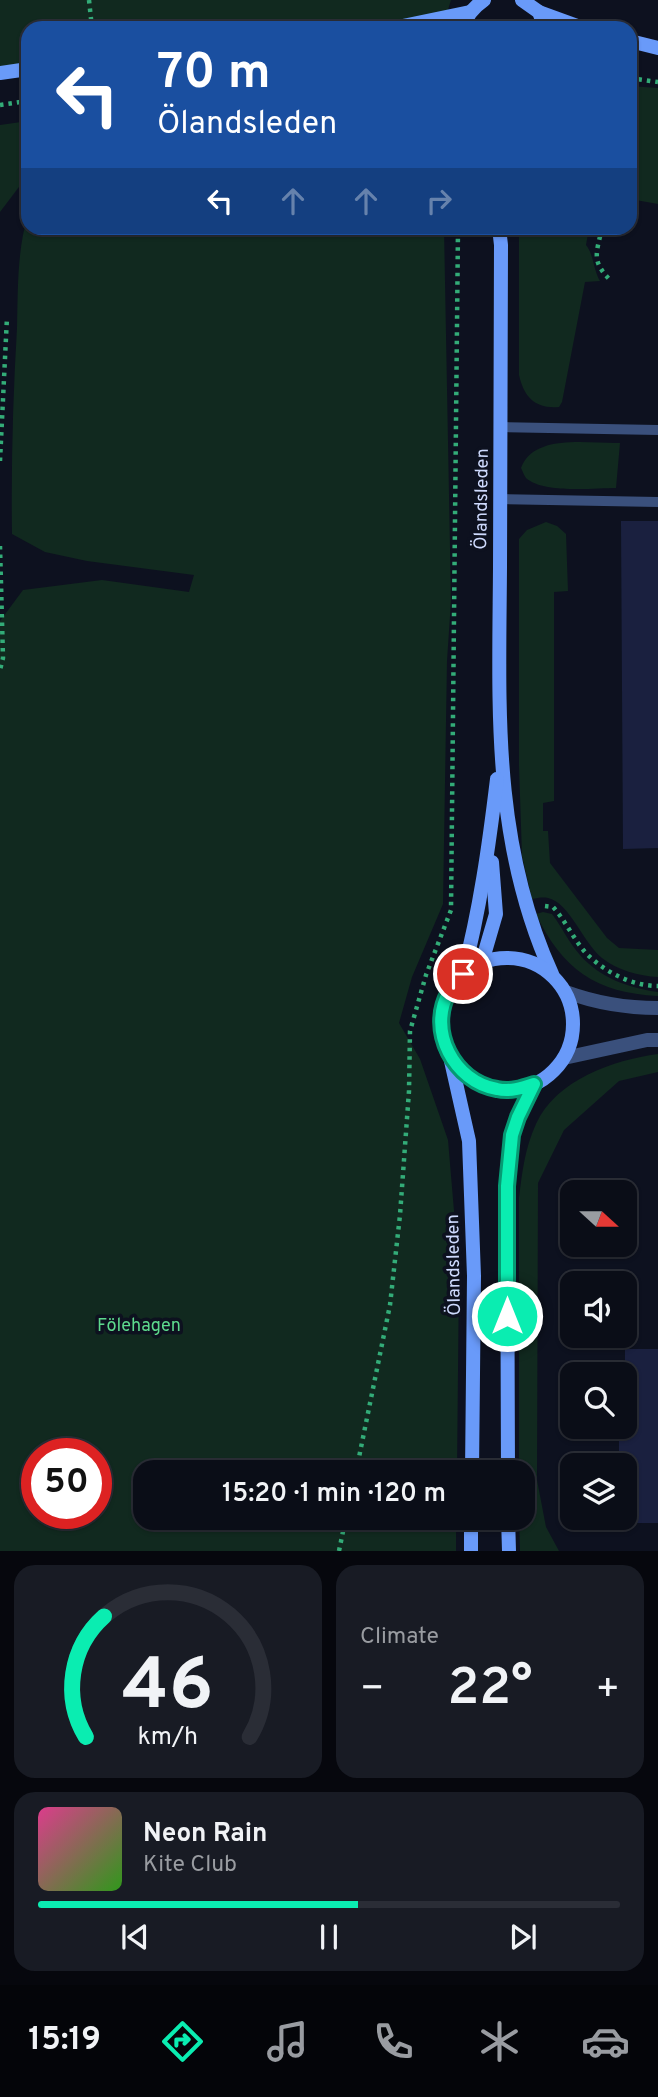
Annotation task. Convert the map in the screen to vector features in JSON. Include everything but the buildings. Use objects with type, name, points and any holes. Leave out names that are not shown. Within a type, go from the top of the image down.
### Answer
[{"type":"main road","points":[[466,21],[470,12],[484,0]]},
{"type":"main road","points":[[522,0],[539,12],[564,21]]},
{"type":"main road","points":[[427,21],[470,12]]},
{"type":"main road","points":[[539,12],[542,21]]},
{"type":"main road","points":[[637,43],[658,49]]},
{"type":"main road","points":[[637,50],[658,49]]},
{"type":"main road","points":[[0,73],[21,70]]},
{"type":"main road","name":"Ölandsleden","points":[[502,235],[500,754],[510,844],[526,911],[552,974],[566,992],[572,1012],[573,1034],[564,1058]]},
{"type":"main road","name":"Ölandsleden","points":[[463,974],[490,840],[500,754]]},
{"type":"main road","name":"Ölandsleden","points":[[482,962],[496,914],[490,840]]},
{"type":"main road","name":"Ölandsleden","points":[[472,1460],[474,1276],[469,1141],[451,1059],[443,1038],[442,1015],[449,993],[463,974],[482,962],[505,957],[534,963],[552,974]]},
{"type":"main road","points":[[451,1059],[463,1074],[479,1084],[516,1090],[550,1075],[564,1058]]},
{"type":"main road","points":[[508,1460],[507,1186],[512,1135],[534,1084]]},
{"type":"main road","points":[[471,1530],[471,1551]]},
{"type":"main road","points":[[508,1530],[509,1551]]},
{"type":"street","points":[[566,992],[596,1003],[658,1008]]},
{"type":"street","points":[[564,1058],[658,1040]]},
{"type":"lane","points":[[501,427],[658,430]]},
{"type":"lane","points":[[500,499],[658,502]]},
{"type":"path","points":[[89,0],[91,21]]},
{"type":"path","points":[[637,79],[658,82]]},
{"type":"path","points":[[0,105],[21,102]]},
{"type":"path","points":[[358,1460],[390,1305],[401,1201],[409,1091],[410,1031],[426,975],[451,911],[458,235]]},
{"type":"path","points":[[601,235],[597,254],[599,269],[612,282]]},
{"type":"path","points":[[0,461],[7,317]]},
{"type":"path","points":[[0,547],[3,658],[0,670]]},
{"type":"path","points":[[340,1551],[344,1530]]},
{"type":"green space","points":[[0,0],[451,0],[447,13],[399,21],[21,21],[21,70],[0,73]]},
{"type":"green space","points":[[637,86],[658,88],[658,204],[637,200]]},
{"type":"green space","points":[[21,122],[21,184],[0,212],[0,125]]},
{"type":"green space","name":"Fölehagen","points":[[23,235],[444,235],[451,601],[447,661],[443,904],[412,977],[399,1023],[420,1059],[448,1140],[459,1270],[457,1460],[133,1460],[133,1530],[456,1530],[456,1551],[0,1551],[0,621],[23,590],[102,580],[189,592],[194,575],[87,561],[45,552],[12,534],[18,285]]},
{"type":"green space","points":[[519,235],[588,235],[586,245],[600,281],[585,282],[559,407],[543,406],[532,400],[524,390],[519,375]]},
{"type":"green space","points":[[578,442],[620,443],[616,488],[569,489],[545,486],[526,478],[521,468],[528,457],[538,449],[550,445]]},
{"type":"green space","points":[[546,522],[557,526],[566,534],[568,591],[554,592],[554,801],[543,803],[543,831],[548,831],[550,863],[607,938],[619,948],[658,950],[658,977],[628,972],[614,966],[595,952],[570,915],[556,901],[548,898],[532,899],[522,856],[519,766],[519,539],[527,530]]},
{"type":"green space","points":[[536,914],[552,914],[576,950],[597,970],[626,985],[658,992],[658,996],[616,990],[584,974],[557,950]]},
{"type":"green space","points":[[658,1054],[658,1072],[619,1081],[564,1130],[538,1183],[537,1480],[546,1527],[559,1551],[520,1551],[519,1530],[535,1530],[535,1460],[519,1460],[519,1198],[527,1151],[536,1124],[557,1095],[605,1067]]},
{"type":"route","points":[[463,974],[449,993],[442,1015],[443,1038],[451,1059],[463,1074],[479,1084],[497,1090],[516,1090],[534,1084],[512,1135],[507,1186],[507,1316]]}]
